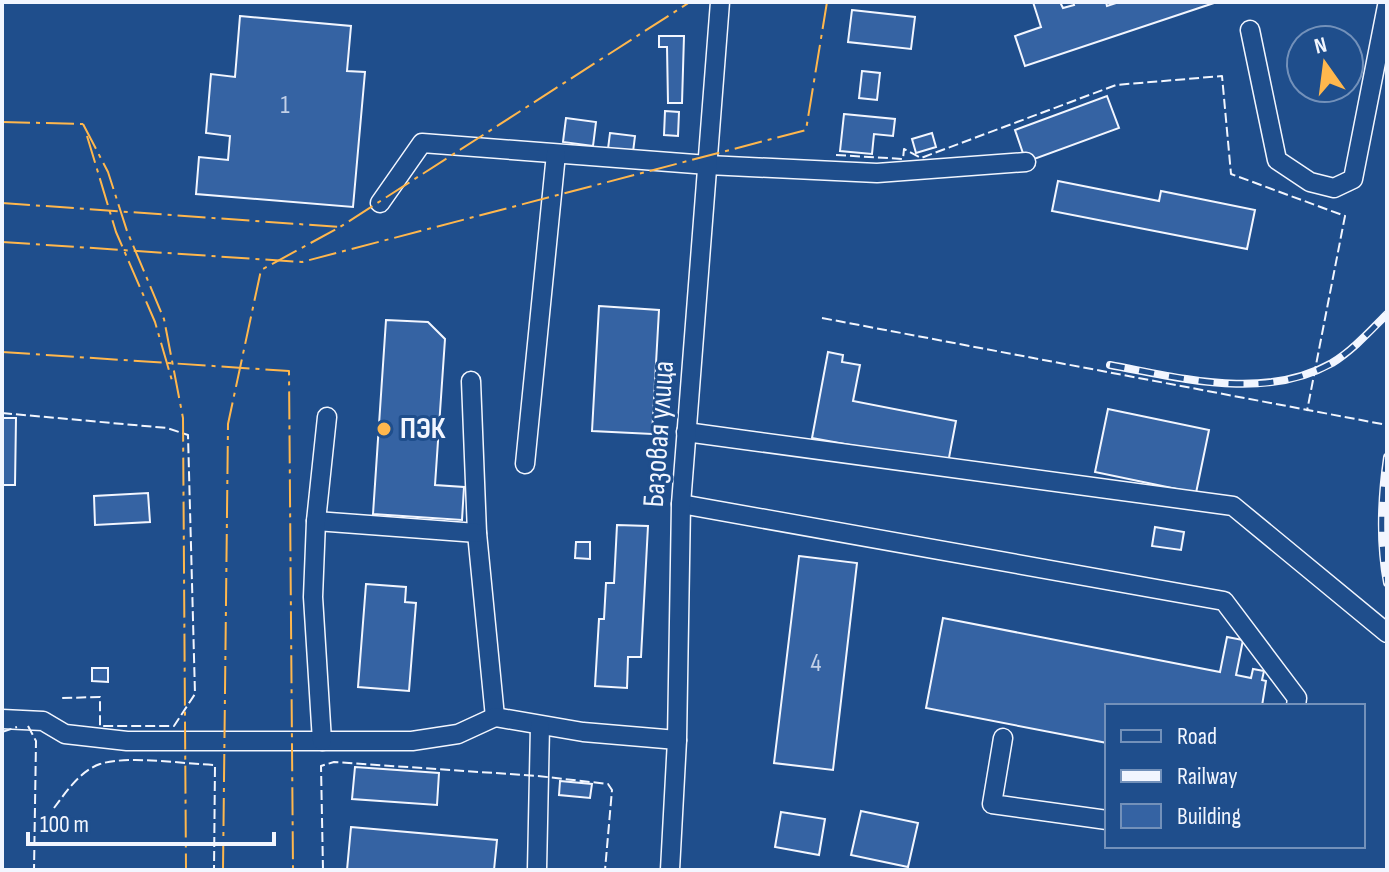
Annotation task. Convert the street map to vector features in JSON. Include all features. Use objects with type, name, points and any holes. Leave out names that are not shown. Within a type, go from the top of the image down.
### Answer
[{"type":"street","name":"Базовая улица","points":[[670,870],[677,740],[681,504],[720,2]]},
{"type":"street","points":[[1250,30],[1277,160],[1310,182],[1334,188],[1353,179],[1387,6]]},
{"type":"street","points":[[380,203],[422,143],[708,165],[877,173],[1026,162]]},
{"type":"street","points":[[525,464],[556,154]]},
{"type":"street","points":[[471,381],[477,533],[495,717]]},
{"type":"street","points":[[322,741],[313,597],[316,521],[327,417]]},
{"type":"street","points":[[686,432],[1233,506],[1387,633]]},
{"type":"street","points":[[681,504],[1224,601],[1297,698],[1296,704]]},
{"type":"street","points":[[316,521],[477,533]]},
{"type":"street","points":[[2,719],[43,721],[65,734],[127,741],[412,741],[458,734],[495,717],[540,726],[677,740]]},
{"type":"street","points":[[537,870],[540,726]]},
{"type":"street","points":[[1003,738],[992,804],[1105,820]]},
{"type":"building","points":[[1033,2],[1060,2],[1063,8],[1074,5],[1073,2],[1106,2],[1107,6],[1119,2],[1217,2],[1025,66],[1015,36],[1041,27]]},
{"type":"building","points":[[852,10],[915,17],[911,49],[848,42]]},
{"type":"building","points":[[240,16],[351,26],[347,71],[365,72],[353,207],[196,194],[199,157],[228,160],[230,136],[206,133],[211,74],[235,77]]},
{"type":"building","points":[[659,36],[684,36],[682,103],[668,103],[667,47],[659,47]]},
{"type":"building","points":[[862,71],[880,73],[877,100],[859,98]]},
{"type":"building","points":[[1107,96],[1119,128],[1026,162],[1015,130]]},
{"type":"building","points":[[665,111],[679,112],[678,136],[664,135]]},
{"type":"building","points":[[844,114],[895,119],[893,136],[874,134],[872,154],[840,151]]},
{"type":"building","points":[[566,118],[596,122],[593,146],[563,142]]},
{"type":"building","points":[[610,133],[635,136],[633,152],[608,149]]},
{"type":"building","points":[[932,133],[936,147],[916,153],[912,139]]},
{"type":"building","points":[[1058,181],[1159,201],[1161,191],[1255,210],[1247,249],[1052,211]]},
{"type":"building","points":[[599,306],[659,310],[652,434],[592,431]]},
{"type":"building","points":[[386,320],[428,322],[445,339],[435,485],[464,487],[462,520],[373,514]]},
{"type":"building","points":[[828,352],[843,355],[842,362],[860,365],[853,401],[956,421],[948,463],[812,438]]},
{"type":"building","points":[[1108,409],[1209,430],[1196,493],[1095,472]]},
{"type":"building","points":[[2,418],[16,418],[15,485],[2,485]]},
{"type":"building","points":[[148,493],[150,522],[95,525],[94,496]]},
{"type":"building","points":[[617,525],[648,526],[641,657],[628,657],[627,688],[595,686],[599,619],[604,619],[606,583],[614,583]]},
{"type":"building","points":[[1155,527],[1184,532],[1181,550],[1152,546]]},
{"type":"building","points":[[576,542],[590,542],[590,559],[575,558]]},
{"type":"building","points":[[799,556],[857,563],[833,770],[774,763]]},
{"type":"building","points":[[366,584],[406,587],[405,602],[416,603],[409,691],[358,687]]},
{"type":"building","points":[[943,618],[1220,672],[1227,637],[1243,640],[1236,675],[1251,678],[1253,669],[1264,671],[1262,680],[1266,681],[1262,704],[1105,704],[1105,743],[926,708]]},
{"type":"building","points":[[92,668],[108,668],[108,682],[92,681]]},
{"type":"building","points":[[355,767],[439,773],[437,805],[352,799]]},
{"type":"building","points":[[560,781],[592,784],[590,798],[559,795]]},
{"type":"building","points":[[861,811],[918,823],[908,867],[851,855]]},
{"type":"building","points":[[781,812],[825,819],[819,855],[775,847]]},
{"type":"building","points":[[351,827],[497,840],[494,870],[347,870]]},
{"type":"railway","points":[[1110,365],[1222,383],[1279,381],[1306,375],[1332,363],[1387,314]]},
{"type":"railway","points":[[1387,457],[1382,520],[1387,583]]},
{"type":"fence","points":[[836,155],[903,159],[904,149],[921,158],[1116,85],[1222,76],[1231,174],[1345,216],[1307,411]]},
{"type":"fence","points":[[822,318],[1387,425]]},
{"type":"fence","points":[[2,413],[167,428],[188,435],[195,694],[174,726],[100,726],[100,697],[62,698]]},
{"type":"fence","points":[[28,726],[36,741],[34,870]]},
{"type":"fence","points":[[2,732],[17,727]]},
{"type":"fence","points":[[54,808],[80,777],[100,764],[141,760],[215,765],[214,870]]},
{"type":"fence","points":[[323,870],[321,766],[334,762],[608,784],[612,790],[605,870]]},
{"type":"power","points":[[223,870],[228,424],[261,270],[340,227],[690,2]]},
{"type":"power","points":[[2,242],[302,262],[806,130],[827,2]]},
{"type":"power","points":[[2,122],[83,124]]},
{"type":"power","points":[[83,124],[108,172],[127,231],[164,319],[183,418],[186,870]]},
{"type":"power","points":[[87,136],[116,232],[155,322],[173,384]]},
{"type":"power","points":[[2,203],[340,227]]},
{"type":"power","points":[[2,352],[289,371],[293,870]]},
{"type":"place","name":"ПЭК","points":[[384,429]]}]
